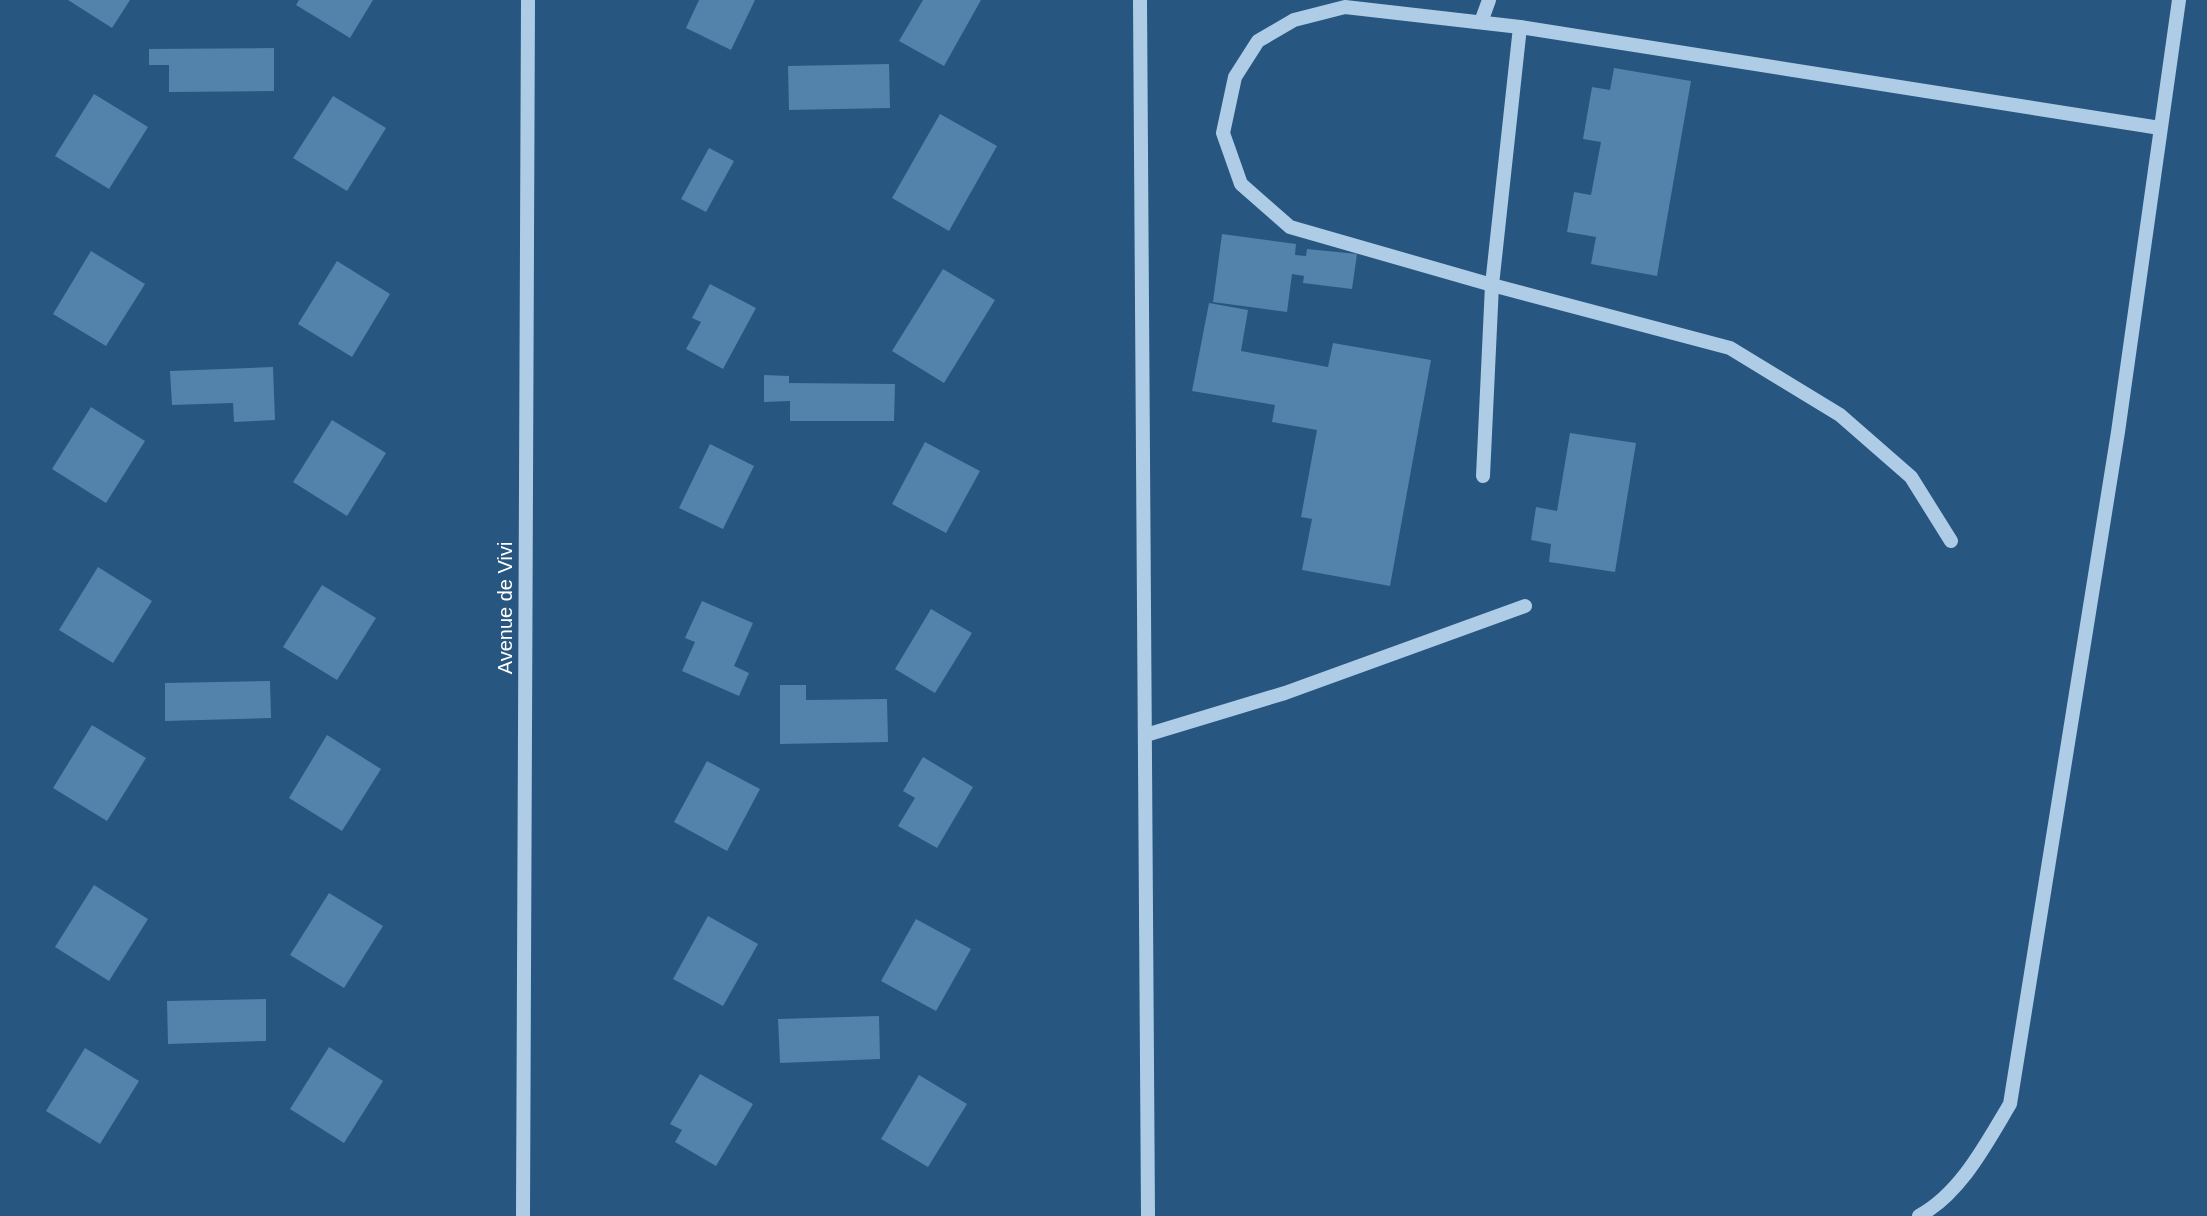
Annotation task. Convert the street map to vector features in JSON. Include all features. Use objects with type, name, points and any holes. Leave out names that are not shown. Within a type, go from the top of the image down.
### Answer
[{"type":"street","name":"Avenue de Vivi","points":[[523,1216],[528,0]]},
{"type":"street","points":[[1140,0],[1148,1216]]},
{"type":"street","points":[[1481,22],[1489,0]]},
{"type":"street","points":[[1919,1216],[1930,1210],[1976,1162],[2010,1104],[2115,447],[2179,0]]},
{"type":"street","points":[[1951,541],[1911,477],[1852,425],[1730,348],[1290,227],[1241,184],[1223,133],[1235,77],[1258,41],[1294,20],[1345,7],[1520,27],[2160,128]]},
{"type":"street","points":[[1483,476],[1492,285],[1520,27]]},
{"type":"street","points":[[1146,735],[1285,693],[1525,606]]},
{"type":"building","points":[[68,0],[130,0],[112,28]]},
{"type":"building","points":[[299,0],[373,0],[350,38],[296,5]]},
{"type":"building","points":[[699,0],[755,0],[731,50],[686,28]]},
{"type":"building","points":[[923,0],[981,0],[944,66],[899,41]]},
{"type":"building","points":[[274,48],[274,91],[169,92],[169,65],[149,65],[149,49]]},
{"type":"building","points":[[889,64],[890,108],[789,110],[788,66]]},
{"type":"building","points":[[1614,68],[1691,81],[1657,276],[1591,264],[1596,237],[1567,232],[1574,192],[1591,195],[1601,142],[1583,139],[1592,87],[1610,90]]},
{"type":"building","points":[[94,94],[148,127],[109,189],[55,156]]},
{"type":"building","points":[[333,96],[386,128],[347,191],[293,158]]},
{"type":"building","points":[[940,114],[997,146],[949,231],[892,198]]},
{"type":"building","points":[[709,148],[734,161],[706,212],[681,199]]},
{"type":"building","points":[[1222,234],[1296,244],[1295,255],[1306,256],[1307,249],[1357,254],[1352,289],[1303,283],[1304,276],[1292,274],[1287,312],[1213,302]]},
{"type":"building","points":[[91,251],[145,284],[106,346],[53,314]]},
{"type":"building","points":[[337,261],[390,294],[352,357],[298,324]]},
{"type":"building","points":[[943,269],[995,300],[944,383],[892,351]]},
{"type":"building","points":[[710,284],[756,308],[723,369],[686,349],[701,322],[692,318]]},
{"type":"building","points":[[1209,303],[1248,310],[1241,351],[1328,367],[1333,343],[1431,360],[1390,586],[1302,570],[1312,519],[1301,517],[1317,430],[1272,422],[1275,405],[1192,391]]},
{"type":"building","points":[[273,367],[275,420],[234,422],[233,403],[172,405],[170,371]]},
{"type":"building","points":[[764,375],[789,376],[789,383],[895,384],[894,421],[790,421],[790,401],[764,402]]},
{"type":"building","points":[[91,407],[145,441],[106,503],[52,469]]},
{"type":"building","points":[[332,420],[386,453],[347,516],[293,482]]},
{"type":"building","points":[[1570,433],[1636,443],[1615,572],[1549,562],[1551,544],[1531,540],[1536,507],[1557,511]]},
{"type":"building","points":[[925,442],[980,471],[946,533],[892,504]]},
{"type":"building","points":[[710,444],[754,466],[723,529],[679,508]]},
{"type":"building","points":[[98,567],[152,601],[113,663],[59,630]]},
{"type":"building","points":[[322,585],[376,618],[337,680],[283,647]]},
{"type":"building","points":[[702,601],[753,623],[734,666],[749,673],[739,696],[682,671],[695,642],[685,638]]},
{"type":"building","points":[[931,609],[972,633],[935,693],[895,669]]},
{"type":"building","points":[[270,681],[271,718],[165,721],[165,683]]},
{"type":"building","points":[[780,685],[806,685],[806,700],[887,699],[888,742],[780,744]]},
{"type":"building","points":[[92,725],[146,758],[107,821],[53,788]]},
{"type":"building","points":[[327,735],[381,769],[342,831],[289,798]]},
{"type":"building","points":[[923,757],[973,787],[937,848],[898,826],[915,798],[903,791]]},
{"type":"building","points":[[707,761],[760,789],[727,851],[674,822]]},
{"type":"building","points":[[94,885],[148,919],[109,981],[55,947]]},
{"type":"building","points":[[329,893],[383,926],[344,988],[290,955]]},
{"type":"building","points":[[708,916],[758,944],[723,1006],[673,979]]},
{"type":"building","points":[[916,919],[971,949],[936,1011],[881,981]]},
{"type":"building","points":[[266,999],[266,1041],[168,1044],[167,1001]]},
{"type":"building","points":[[879,1016],[880,1059],[780,1063],[778,1019]]},
{"type":"building","points":[[329,1047],[383,1081],[344,1143],[290,1109]]},
{"type":"building","points":[[85,1048],[139,1081],[100,1144],[46,1111]]},
{"type":"building","points":[[700,1074],[753,1104],[716,1166],[675,1142],[682,1130],[670,1124]]},
{"type":"building","points":[[919,1075],[967,1104],[928,1167],[881,1139]]}]
